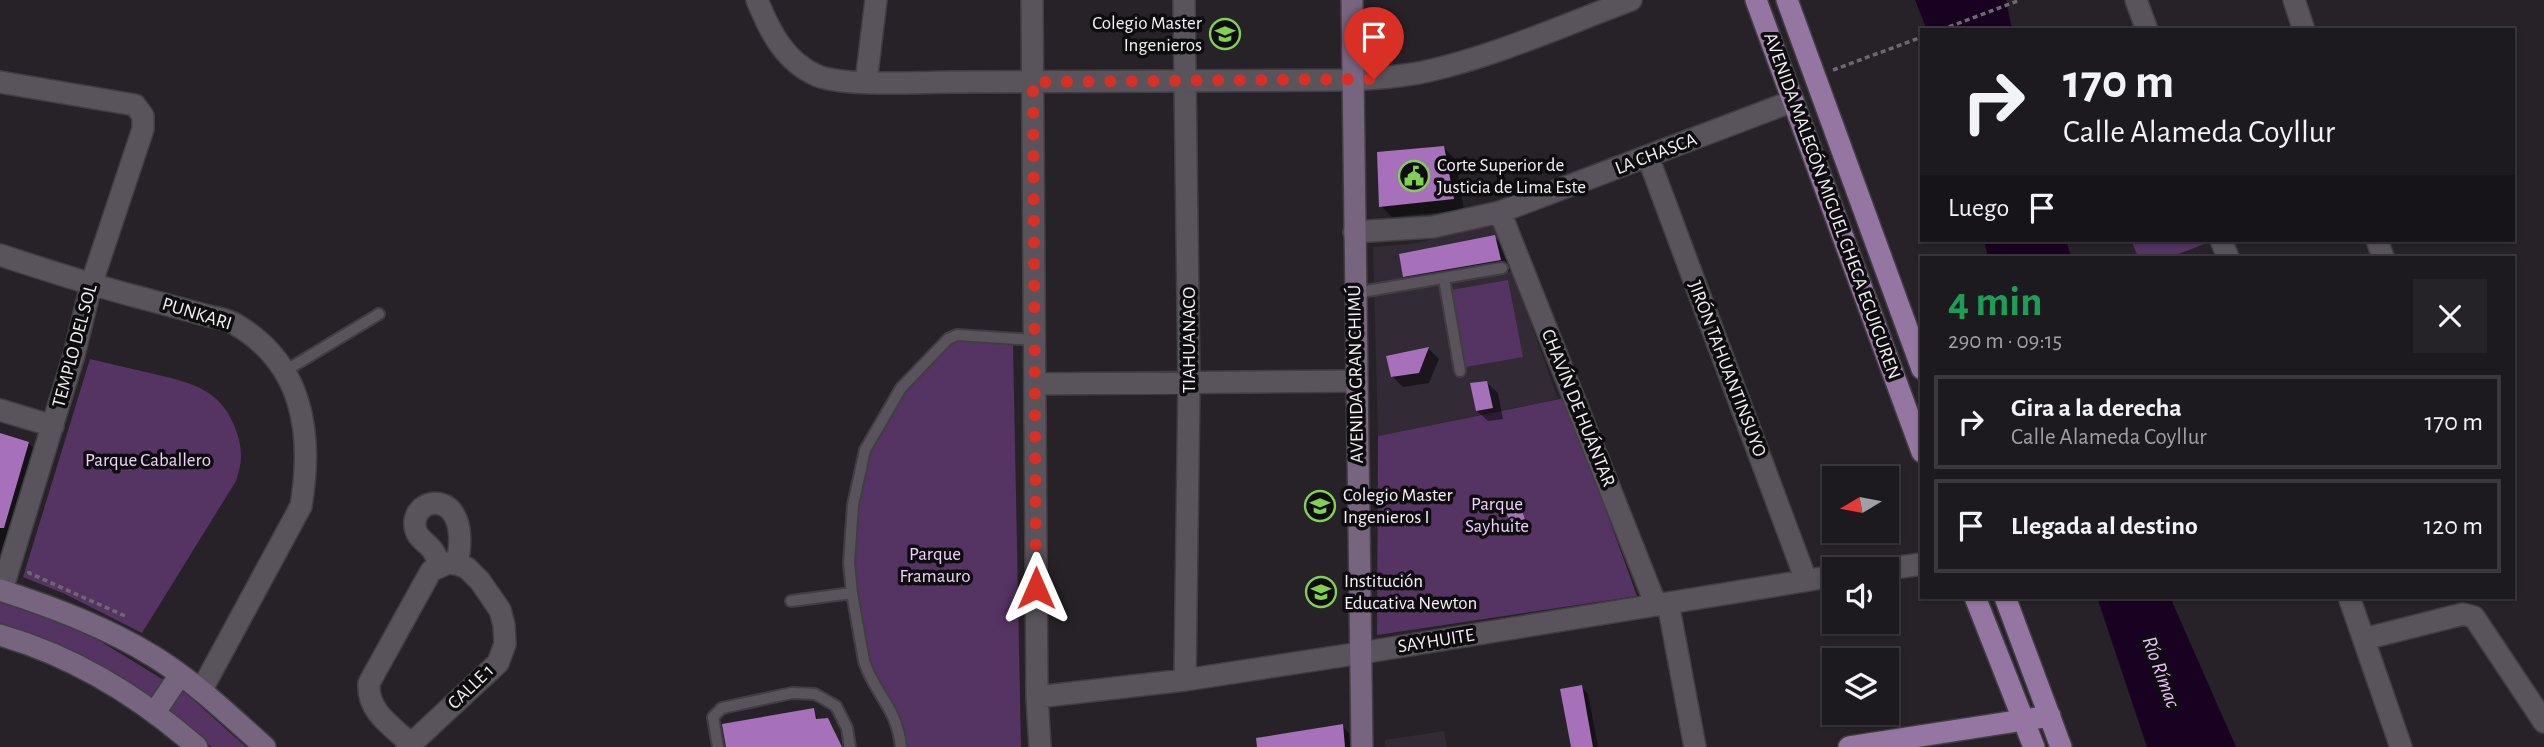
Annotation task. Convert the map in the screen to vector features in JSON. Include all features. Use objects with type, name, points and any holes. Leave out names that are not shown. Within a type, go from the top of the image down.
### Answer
[{"type":"main road","name":"AVENIDA MALECÓN MIGUEL CHECA EGUIGUREN","points":[[1756,0],[1920,447]]},
{"type":"main road","name":"AVENIDA MALECÓN MIGUEL CHECA EGUIGUREN","points":[[1787,0],[1920,364]]},
{"type":"main road","points":[[1976,599],[2034,747]]},
{"type":"main road","points":[[2006,599],[2061,747]]},
{"type":"main road","points":[[1849,747],[2050,716]]},
{"type":"street","points":[[757,0],[780,47],[799,66],[821,77],[866,82],[1186,82],[1396,77],[1460,63],[1631,0]]},
{"type":"street","points":[[866,82],[866,63],[876,0]]},
{"type":"street","points":[[1032,0],[1037,697],[1040,747]]},
{"type":"street","name":"TIAHUANACO","points":[[1184,0],[1189,383],[1185,680]]},
{"type":"street","name":"AVENIDA GRAN CHIMÚ","points":[[1352,0],[1362,747]]},
{"type":"street","points":[[2136,0],[2146,28]]},
{"type":"street","points":[[2294,0],[2303,28]]},
{"type":"street","name":"TEMPLO DEL SOL","points":[[0,82],[135,104],[143,116],[143,129],[92,285],[53,426],[1,590]]},
{"type":"street","name":"LA CHASCA","points":[[1354,232],[1433,226],[1500,212],[1794,101]]},
{"type":"street","name":"JIRÓN TAHUANTINSUYO","points":[[1648,158],[1806,580]]},
{"type":"street","name":"CHAVÍN DE HUÁNTAR","points":[[1500,212],[1662,604],[1695,747]]},
{"type":"street","name":"PUNKARI","points":[[0,255],[92,285],[234,323],[264,345],[285,371],[299,400],[306,432],[307,472],[302,506],[201,691]]},
{"type":"street","points":[[1035,384],[1356,381]]},
{"type":"street","points":[[0,410],[53,426]]},
{"type":"street","points":[[1899,567],[1920,564]]},
{"type":"street","name":"CALLE 1","points":[[449,565],[467,568],[480,581],[500,610],[505,644],[498,663],[409,745],[375,711],[368,693],[369,683],[431,572],[449,565]]},
{"type":"street","name":"SAYHUITE","points":[[1037,697],[1185,680],[1822,578]]},
{"type":"street","points":[[1,590],[47,606],[153,656],[201,691],[265,747]]},
{"type":"street","points":[[2350,599],[2401,747]]},
{"type":"street","points":[[2364,639],[2463,614],[2474,617],[2544,722]]},
{"type":"street","points":[[0,635],[32,644],[71,662],[155,712],[197,747]]},
{"type":"street","points":[[155,712],[180,675]]},
{"type":"lane","points":[[1355,293],[1502,268]]},
{"type":"lane","points":[[1444,279],[1460,371]]},
{"type":"lane","points":[[285,371],[379,314]]},
{"type":"lane","points":[[901,747],[895,717],[867,670],[852,593],[849,563],[853,505],[865,450],[901,388],[948,339],[957,335],[1035,340]]},
{"type":"lane","points":[[791,601],[852,593]]},
{"type":"lane","points":[[718,747],[713,717],[722,708],[792,693],[815,694],[835,706],[847,728],[850,747]]},
{"type":"path","points":[[1946,28],[2020,0]]},
{"type":"path","points":[[1815,76],[1920,38]]},
{"type":"path","points":[[33,561],[29,573],[64,586],[128,618]]},
{"type":"shaded area","points":[[1496,225],[1558,399],[1378,436],[1373,247],[1411,244]]},
{"type":"shaded area","points":[[1444,731],[1447,747],[1385,747],[1385,740]]},
{"type":"green space","points":[[2132,242],[2209,242],[2174,256],[2138,256]]},
{"type":"green space","points":[[1508,280],[1523,357],[1465,367],[1451,290]]},
{"type":"green space","name":"Parque Framauro","points":[[950,341],[1013,344],[1021,747],[904,747],[867,664],[853,567],[857,513],[872,445],[901,392]]},
{"type":"green space","name":"Parque Caballero","points":[[90,359],[181,381],[205,391],[224,407],[231,418],[240,446],[241,462],[236,481],[142,633],[65,594],[23,577]]},
{"type":"green space","name":"Parque Sayhuite","points":[[1565,398],[1637,596],[1377,635],[1378,436]]},
{"type":"green space","points":[[0,600],[78,628],[188,695],[246,747],[212,747],[152,702],[98,667],[60,647],[0,624]]},
{"type":"water","points":[[1915,0],[2006,0],[2012,28],[1926,28]]},
{"type":"water","points":[[1984,242],[2067,242],[2071,256],[1988,256]]},
{"type":"water","name":"Río Rímac","points":[[2098,599],[2171,599],[2236,747],[2147,747]]},
{"type":"building","name":"Corte Superior de Justicia de Lima Este","points":[[1444,146],[1454,199],[1379,207],[1377,152]]},
{"type":"building","points":[[1495,235],[1501,260],[1403,277],[1399,254]]},
{"type":"building","points":[[1429,347],[1419,373],[1391,377],[1386,356]]},
{"type":"building","points":[[1487,381],[1493,408],[1476,411],[1470,383]]},
{"type":"building","points":[[0,433],[29,442],[4,528],[0,528]]},
{"type":"building","points":[[1517,498],[1525,519],[1511,524],[1502,503]]},
{"type":"building","points":[[1582,685],[1593,747],[1571,747],[1560,689]]},
{"type":"building","points":[[814,708],[816,719],[828,718],[842,747],[726,747],[722,724]]},
{"type":"building","points":[[1343,724],[1345,747],[1257,747],[1256,738]]},
{"type":"place","name":"Colegio Master Ingenieros","points":[[1225,34]]},
{"type":"place","name":"Corte Superior de Justicia de Lima Este","points":[[1414,176]]},
{"type":"place","name":"Colegio Master Ingenieros I","points":[[1320,506]]},
{"type":"place","name":"Institución Educativa Newton","points":[[1321,592]]},
{"type":"route","points":[[1036,588],[1033,82],[1374,79]]}]
